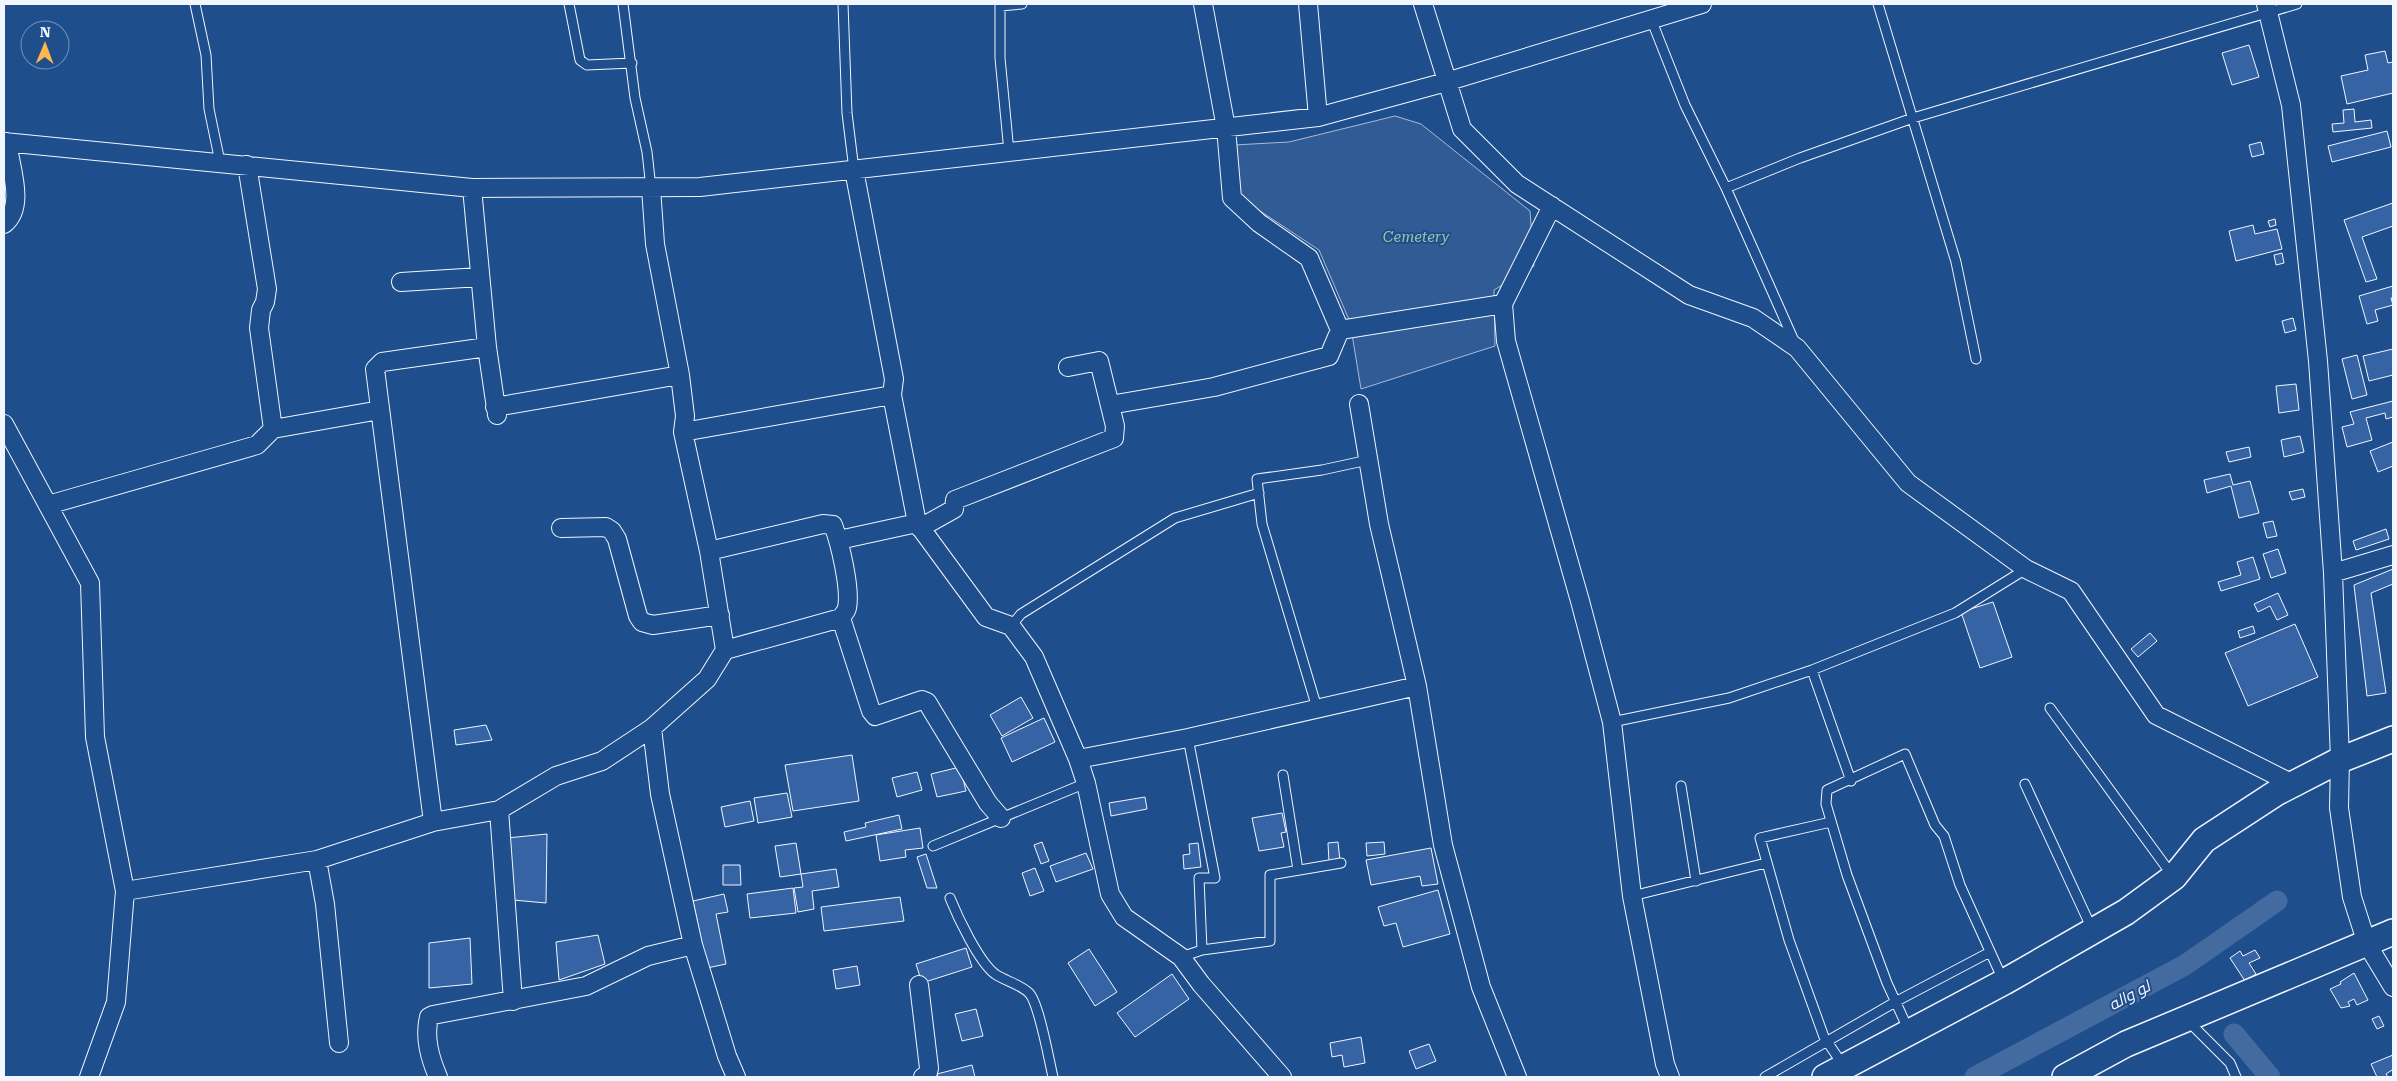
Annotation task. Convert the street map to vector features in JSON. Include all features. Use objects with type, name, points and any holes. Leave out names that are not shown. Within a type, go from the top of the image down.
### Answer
[{"type":"street","points":[[1110,405],[1214,387],[1329,356],[1340,330],[1309,258],[1259,223],[1232,198],[1226,128],[1204,4]]},
{"type":"street","points":[[1308,4],[1318,117]]},
{"type":"street","points":[[1423,4],[1462,129],[1517,184],[1689,295],[1753,318],[1797,348],[1908,483],[2026,569],[2071,591],[2156,715],[2293,784]]},
{"type":"street","points":[[4,224],[9,220],[14,210],[16,198],[5,142],[472,188],[651,188],[700,186],[1318,117],[1446,82],[1702,4]]},
{"type":"street","points":[[2267,8],[2291,105],[2318,361],[2333,573],[2340,760],[2340,817],[2352,897],[2367,944],[2393,987]]},
{"type":"street","points":[[247,165],[267,289],[265,302],[260,310],[259,328],[273,429]]},
{"type":"street","points":[[854,170],[894,379],[892,395],[918,525],[986,617],[1011,626],[1034,657],[1078,759],[1086,783],[1110,894],[1124,917],[1181,957],[1201,984],[1282,1077]]},
{"type":"street","points":[[472,188],[480,277],[496,411],[680,375]]},
{"type":"street","points":[[125,891],[317,860],[433,822],[498,810],[556,776],[602,760],[652,728],[707,680],[726,650],[709,551],[683,432],[685,416],[680,375],[654,244],[651,188]]},
{"type":"street","points":[[1552,206],[1503,304],[1506,341],[1612,722],[1632,896],[1665,1064],[1670,1077]]},
{"type":"street","points":[[401,282],[480,277]]},
{"type":"street","points":[[1340,330],[1503,304]]},
{"type":"street","points":[[433,822],[375,377],[376,369],[382,362],[488,347]]},
{"type":"street","points":[[839,540],[918,525],[954,509],[955,500],[1114,438],[1116,434],[1099,361],[1068,367]]},
{"type":"street","points":[[683,432],[892,395]]},
{"type":"street","points":[[1359,404],[1379,524],[1417,686],[1443,845],[1481,987],[1517,1077]]},
{"type":"street","points":[[48,505],[257,445],[273,429],[380,410]]},
{"type":"street","points":[[4,424],[90,583],[95,737],[125,891],[116,1002],[89,1077]]},
{"type":"street","points":[[709,551],[823,524],[832,526],[839,540],[848,598],[847,610],[841,618],[726,650]]},
{"type":"street","points":[[561,528],[606,526],[612,531],[617,539],[638,616],[642,622],[653,624],[720,615]]},
{"type":"street","points":[[2333,573],[2393,555]]},
{"type":"street","points":[[841,618],[871,711],[875,716],[922,700],[927,702],[988,803],[1002,818]]},
{"type":"street","points":[[1078,759],[1188,738],[1417,686]]},
{"type":"street","points":[[652,728],[660,794],[693,945],[727,1056],[736,1077]]},
{"type":"street","points":[[1834,1072],[2004,982],[2126,912],[2174,877],[2204,840],[2293,784],[2340,760],[2393,739]]},
{"type":"street","points":[[498,810],[513,1001]]},
{"type":"street","points":[[317,860],[325,904],[339,1043]]},
{"type":"street","points":[[2065,1077],[2126,1044],[2393,932]]},
{"type":"street","points":[[438,1077],[429,1055],[427,1026],[429,1017],[586,986],[648,956],[693,945]]},
{"type":"street","points":[[919,985],[929,1068],[927,1076],[923,1077]]},
{"type":"lane","points":[[195,4],[206,55],[209,109],[220,162]]},
{"type":"lane","points":[[569,4],[580,60],[587,65],[632,63]]},
{"type":"lane","points":[[623,4],[635,98],[647,152],[651,188]]},
{"type":"lane","points":[[843,4],[846,113],[854,170]]},
{"type":"lane","points":[[1008,152],[1000,58],[1000,6],[1022,4]]},
{"type":"lane","points":[[1878,4],[1956,262],[1976,359]]},
{"type":"lane","points":[[1726,188],[1800,158],[1913,118],[2267,8],[2297,4]]},
{"type":"lane","points":[[1651,19],[1685,105],[1726,188],[1797,348]]},
{"type":"lane","points":[[1317,708],[1262,524],[1257,479],[1322,470],[1368,460]]},
{"type":"lane","points":[[1011,626],[1021,614],[1175,518],[1259,493]]},
{"type":"lane","points":[[1612,722],[1730,698],[1812,670],[1955,613],[2026,569]]},
{"type":"lane","points":[[1812,670],[1850,781]]},
{"type":"lane","points":[[2050,708],[2174,877]]},
{"type":"lane","points":[[1188,738],[1215,878],[1199,878],[1202,950]]},
{"type":"lane","points":[[1909,1031],[1897,1001],[1887,983],[1847,876],[1826,804],[1827,790],[1905,754],[1936,825],[1944,836],[1960,885],[2004,982]]},
{"type":"lane","points":[[1283,775],[1298,870]]},
{"type":"lane","points":[[933,846],[1086,783]]},
{"type":"lane","points":[[2025,784],[2094,931]]},
{"type":"lane","points":[[1681,786],[1696,881]]},
{"type":"lane","points":[[1831,822],[1760,838],[1789,940],[1824,1037],[1828,1043],[1834,1072]]},
{"type":"lane","points":[[1181,957],[1202,950],[1270,941],[1270,875],[1341,863]]},
{"type":"lane","points":[[1632,896],[1766,863]]},
{"type":"lane","points":[[950,898],[958,918],[983,961],[994,974],[1029,993],[1035,1004],[1053,1077]]},
{"type":"lane","points":[[1765,1077],[1828,1043],[1897,1001],[1990,952]]},
{"type":"lane","points":[[2186,1019],[2230,1063],[2236,1077]]},
{"type":"shaded area","name":"Cemetery","points":[[1395,116],[1421,124],[1530,211],[1534,266],[1494,290],[1495,346],[1361,389],[1350,322],[1319,250],[1236,195],[1234,145],[1289,142]]},
{"type":"building","points":[[2249,45],[2259,77],[2232,85],[2222,53]]},
{"type":"building","points":[[2385,51],[2388,63],[2393,62],[2393,93],[2347,104],[2341,76],[2368,70],[2365,55]]},
{"type":"building","points":[[2354,109],[2355,122],[2371,120],[2372,128],[2333,132],[2332,124],[2344,123],[2343,110]]},
{"type":"building","points":[[2387,131],[2391,147],[2332,162],[2328,146]]},
{"type":"building","points":[[2261,142],[2264,154],[2252,157],[2249,145]]},
{"type":"building","points":[[2393,203],[2393,226],[2362,237],[2377,279],[2366,282],[2344,220]]},
{"type":"building","points":[[2275,219],[2276,225],[2270,227],[2268,221]]},
{"type":"building","points":[[2253,225],[2255,234],[2277,229],[2282,249],[2236,261],[2229,231]]},
{"type":"building","points":[[2282,253],[2284,263],[2276,265],[2274,255]]},
{"type":"building","points":[[2393,286],[2393,298],[2391,298],[2393,305],[2375,310],[2378,321],[2367,324],[2359,296]]},
{"type":"building","points":[[2293,318],[2296,330],[2285,333],[2282,321]]},
{"type":"building","points":[[2393,349],[2393,375],[2369,381],[2363,356]]},
{"type":"building","points":[[2357,355],[2367,395],[2352,399],[2342,359]]},
{"type":"building","points":[[2296,384],[2299,410],[2279,413],[2276,386]]},
{"type":"building","points":[[2393,401],[2393,417],[2386,419],[2385,413],[2366,418],[2372,440],[2347,447],[2342,427],[2354,424],[2350,412]]},
{"type":"building","points":[[2300,436],[2304,452],[2284,457],[2281,440]]},
{"type":"building","points":[[2393,442],[2393,466],[2378,472],[2370,451]]},
{"type":"building","points":[[2249,447],[2251,457],[2229,462],[2226,452]]},
{"type":"building","points":[[2230,474],[2233,485],[2250,481],[2259,513],[2239,518],[2231,486],[2207,493],[2204,480]]},
{"type":"building","points":[[2303,489],[2305,497],[2292,500],[2289,492]]},
{"type":"building","points":[[2273,521],[2277,536],[2267,538],[2263,523]]},
{"type":"building","points":[[2386,529],[2389,539],[2356,550],[2353,541]]},
{"type":"building","points":[[2278,549],[2286,573],[2271,578],[2263,554]]},
{"type":"building","points":[[2253,557],[2260,579],[2221,591],[2218,582],[2241,575],[2237,562]]},
{"type":"building","points":[[2393,569],[2393,584],[2371,593],[2386,693],[2367,696],[2354,585]]},
{"type":"building","points":[[2278,593],[2288,615],[2277,620],[2270,606],[2258,612],[2254,604]]},
{"type":"building","points":[[1993,602],[2012,657],[1980,668],[1961,612]]},
{"type":"building","points":[[2295,624],[2318,677],[2248,706],[2225,653]]},
{"type":"building","points":[[2253,626],[2255,633],[2240,638],[2238,631]]},
{"type":"building","points":[[2150,633],[2157,641],[2138,657],[2131,649]]},
{"type":"building","points":[[1021,697],[1033,718],[1002,736],[990,715]]},
{"type":"building","points":[[1044,718],[1055,742],[1012,762],[1001,738]]},
{"type":"building","points":[[486,725],[492,740],[456,745],[454,730]]},
{"type":"building","points":[[852,755],[859,801],[793,811],[785,765]]},
{"type":"building","points":[[960,767],[966,791],[937,797],[931,774]]},
{"type":"building","points":[[917,772],[922,790],[897,797],[892,778]]},
{"type":"building","points":[[787,793],[792,817],[758,823],[754,798]]},
{"type":"building","points":[[1145,797],[1147,809],[1111,816],[1109,803]]},
{"type":"building","points":[[750,801],[754,821],[725,827],[721,807]]},
{"type":"building","points":[[1282,813],[1286,832],[1281,833],[1284,847],[1259,851],[1252,818]]},
{"type":"building","points":[[899,815],[902,829],[846,841],[844,832],[866,827],[865,823]]},
{"type":"building","points":[[920,828],[923,848],[905,850],[906,857],[880,861],[876,835]]},
{"type":"building","points":[[547,834],[546,903],[513,900],[507,838]]},
{"type":"building","points":[[1042,842],[1049,861],[1041,864],[1034,845]]},
{"type":"building","points":[[1338,842],[1340,861],[1329,862],[1328,843]]},
{"type":"building","points":[[1384,842],[1385,854],[1367,856],[1366,843]]},
{"type":"building","points":[[796,843],[801,874],[780,877],[775,846]]},
{"type":"building","points":[[1198,843],[1201,867],[1184,869],[1183,855],[1190,854],[1189,844]]},
{"type":"building","points":[[1431,848],[1438,884],[1422,886],[1420,876],[1371,885],[1366,860]]},
{"type":"building","points":[[1086,853],[1093,869],[1056,882],[1050,866]]},
{"type":"building","points":[[926,854],[937,888],[927,888],[917,857]]},
{"type":"building","points":[[723,865],[740,865],[741,885],[723,885]]},
{"type":"building","points":[[1035,868],[1044,891],[1030,896],[1022,873]]},
{"type":"building","points":[[836,869],[839,887],[812,891],[814,909],[798,912],[794,888],[803,887],[801,874]]},
{"type":"building","points":[[793,888],[796,913],[750,918],[747,894]]},
{"type":"building","points":[[1438,890],[1450,934],[1403,947],[1396,923],[1384,926],[1378,907]]},
{"type":"building","points":[[724,894],[728,912],[716,914],[726,964],[707,968],[693,901]]},
{"type":"building","points":[[900,897],[904,921],[824,931],[821,907]]},
{"type":"building","points":[[598,935],[605,964],[559,980],[556,942]]},
{"type":"building","points":[[470,938],[472,984],[429,988],[429,943]]},
{"type":"building","points":[[966,948],[972,967],[922,983],[916,964]]},
{"type":"building","points":[[1089,949],[1117,992],[1095,1006],[1068,963]]},
{"type":"building","points":[[2255,950],[2260,958],[2249,963],[2256,974],[2245,981],[2230,958],[2240,951],[2243,956]]},
{"type":"building","points":[[857,966],[860,985],[836,989],[833,970]]},
{"type":"building","points":[[2354,973],[2368,1000],[2357,1005],[2354,999],[2348,1002],[2350,1006],[2341,1008],[2330,989],[2341,984],[2340,982]]},
{"type":"building","points":[[1172,974],[1189,999],[1135,1037],[1117,1013]]},
{"type":"building","points":[[976,1009],[983,1036],[962,1041],[955,1014]]},
{"type":"building","points":[[2379,1016],[2384,1026],[2377,1029],[2372,1019]]},
{"type":"building","points":[[1361,1037],[1365,1063],[1344,1067],[1342,1055],[1332,1057],[1330,1043]]},
{"type":"building","points":[[1429,1044],[1436,1061],[1416,1069],[1409,1051]]},
{"type":"building","points":[[2393,1055],[2393,1073],[2392,1070],[2386,1074],[2388,1077],[2377,1077],[2371,1064]]},
{"type":"building","points":[[972,1065],[975,1077],[938,1077],[937,1074]]},
{"type":"waterway","name":"لو واله","points":[[1975,1077],[2185,965],[2277,901]]},
{"type":"waterway","points":[[2234,1034],[2270,1077]]}]
